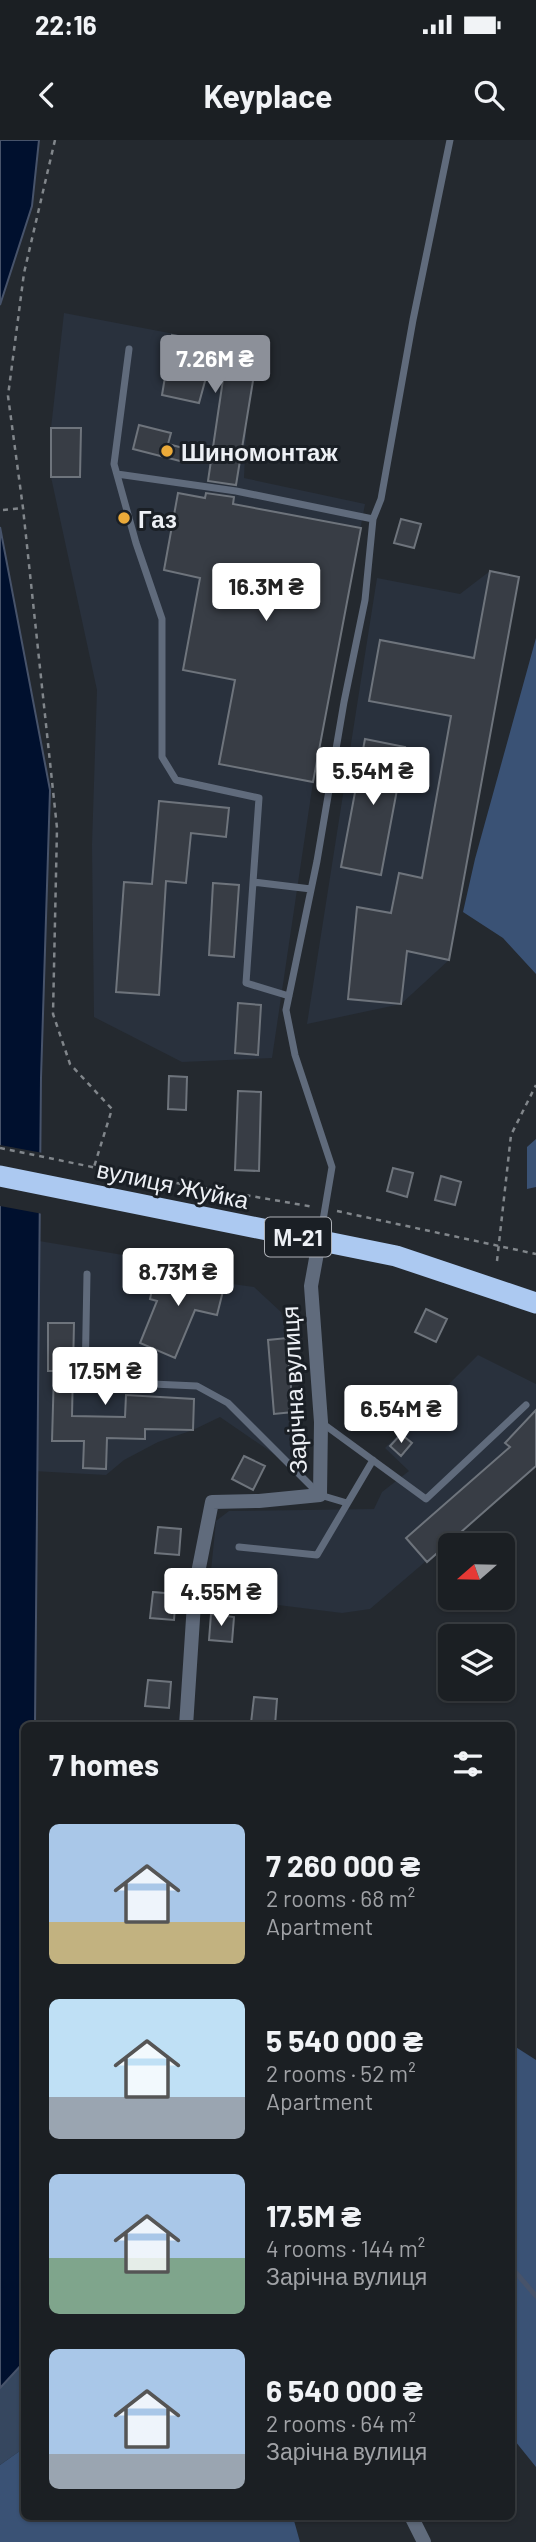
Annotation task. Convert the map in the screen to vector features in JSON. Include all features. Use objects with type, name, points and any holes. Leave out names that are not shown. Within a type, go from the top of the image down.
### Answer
[{"type":"highway","name":"вулиця Жуйка","points":[[0,1176],[396,1256],[536,1303]]},
{"type":"street","name":"Зарічна вулиця","points":[[186,1722],[195,1588],[212,1502],[320,1495],[321,1422],[311,1286],[319,1242]]},
{"type":"street","points":[[413,2520],[424,2542]]},
{"type":"lane","points":[[319,1242],[331,1167],[295,1055],[286,1010],[365,600],[373,519],[381,499],[413,320],[450,140]]},
{"type":"lane","points":[[129,349],[114,464],[136,543],[162,620],[162,757],[176,780],[259,798],[246,983],[289,996]]},
{"type":"lane","points":[[117,474],[236,491],[373,519]]},
{"type":"lane","points":[[253,882],[311,889]]},
{"type":"lane","points":[[87,1274],[85,1381],[197,1386],[228,1403],[320,1495],[347,1503]]},
{"type":"lane","points":[[321,1422],[426,1499],[526,1405]]},
{"type":"lane","points":[[239,1547],[317,1555],[373,1460]]},
{"type":"path","points":[[55,140],[24,273],[8,396],[23,508],[57,828],[53,1014],[70,1064],[112,1110],[94,1167]]},
{"type":"path","points":[[3,510],[23,508]]},
{"type":"path","points":[[497,1261],[511,1135],[536,1085]]},
{"type":"path","points":[[0,1148],[136,1176]]},
{"type":"shaded area","points":[[0,140],[39,140],[32,206],[0,305]]},
{"type":"shaded area","points":[[64,313],[258,350],[247,410],[244,478],[365,504],[313,782],[272,1058],[182,1062],[94,1017],[92,845],[97,690],[51,477],[51,428]]},
{"type":"shaded area","points":[[0,527],[50,790],[41,1078],[35,1722],[21,1722],[21,2365],[0,2388]]},
{"type":"shaded area","points":[[490,571],[519,577],[449,960],[401,1004],[307,1024],[377,578],[460,594]]},
{"type":"shaded area","points":[[536,638],[536,974],[503,938],[463,912]]},
{"type":"shaded area","points":[[536,1139],[536,1187],[527,1189],[527,1147]]},
{"type":"shaded area","points":[[39,1241],[147,1259],[157,1267],[254,1287],[281,1312],[287,1338],[293,1412],[308,1445],[290,1465],[220,1417],[158,1442],[124,1460],[106,1475],[33,1471]]},
{"type":"shaded area","points":[[478,1355],[536,1384],[536,1464],[459,1533],[438,1533],[438,1551],[370,1609],[342,1613],[221,1598],[210,1581],[216,1521],[229,1511],[374,1509],[382,1492],[409,1471],[385,1448]]},
{"type":"shaded area","points":[[515,2047],[536,2060],[536,2467],[515,2441]]},
{"type":"shaded area","points":[[21,2365],[21,2450],[0,2465],[0,2388]]},
{"type":"shaded area","points":[[21,2450],[21,2520],[294,2520],[300,2542],[0,2542],[0,2465]]},
{"type":"pier","points":[[0,1145],[43,1153],[43,1214],[0,1206]]},
{"type":"building","points":[[172,335],[258,350],[236,485],[208,481],[225,366],[210,363],[199,403],[162,395]]},
{"type":"building","points":[[139,425],[171,433],[168,444],[187,449],[184,462],[133,449]]},
{"type":"building","points":[[51,428],[81,428],[80,477],[51,477]]},
{"type":"building","points":[[178,493],[205,498],[206,493],[234,497],[233,504],[361,528],[313,782],[219,764],[235,680],[183,670],[200,578],[164,570]]},
{"type":"building","points":[[401,519],[421,524],[414,548],[394,543]]},
{"type":"building","points":[[490,571],[519,577],[449,960],[407,951],[401,1004],[348,999],[357,907],[391,913],[399,873],[422,878],[451,716],[369,701],[380,640],[474,658]]},
{"type":"building","points":[[365,739],[405,747],[381,875],[341,867]]},
{"type":"building","points":[[159,801],[229,808],[226,837],[191,833],[186,883],[166,881],[159,995],[116,992],[124,882],[152,884]]},
{"type":"building","points":[[213,883],[239,885],[234,957],[209,955]]},
{"type":"building","points":[[238,1003],[261,1005],[258,1055],[235,1053]]},
{"type":"building","points":[[169,1076],[187,1077],[186,1110],[168,1109]]},
{"type":"building","points":[[238,1091],[261,1092],[259,1171],[235,1170]]},
{"type":"building","points":[[393,1168],[413,1173],[407,1197],[387,1191]]},
{"type":"building","points":[[441,1176],[461,1182],[455,1205],[435,1200]]},
{"type":"building","points":[[157,1267],[225,1283],[217,1315],[195,1310],[175,1358],[140,1343],[157,1301],[150,1299]]},
{"type":"building","points":[[426,1309],[447,1319],[436,1342],[415,1332]]},
{"type":"building","points":[[48,1323],[74,1323],[72,1416],[125,1417],[126,1395],[194,1399],[193,1430],[145,1429],[145,1439],[107,1438],[106,1469],[83,1468],[84,1441],[52,1441],[54,1371],[48,1371]]},
{"type":"building","points":[[287,1338],[293,1412],[274,1414],[268,1340]]},
{"type":"building","points":[[536,1410],[536,1466],[460,1533],[438,1533],[438,1552],[427,1562],[406,1538],[510,1447],[505,1443]]},
{"type":"building","points":[[401,1434],[412,1443],[401,1456],[390,1446]]},
{"type":"building","points":[[244,1456],[265,1466],[253,1490],[232,1479]]},
{"type":"building","points":[[158,1527],[181,1529],[179,1555],[155,1553]]},
{"type":"building","points":[[153,1592],[176,1594],[174,1620],[150,1618]]},
{"type":"building","points":[[211,1614],[234,1617],[232,1642],[209,1640]]},
{"type":"building","points":[[148,1680],[171,1682],[169,1708],[145,1706]]},
{"type":"building","points":[[254,1697],[277,1699],[275,1722],[251,1722]]},
{"type":"waterway","points":[[515,2272],[536,2296]]},
{"type":"place","name":"Шиномонтаж","points":[[167,451]]},
{"type":"place","name":"Газ","points":[[124,518]]}]
